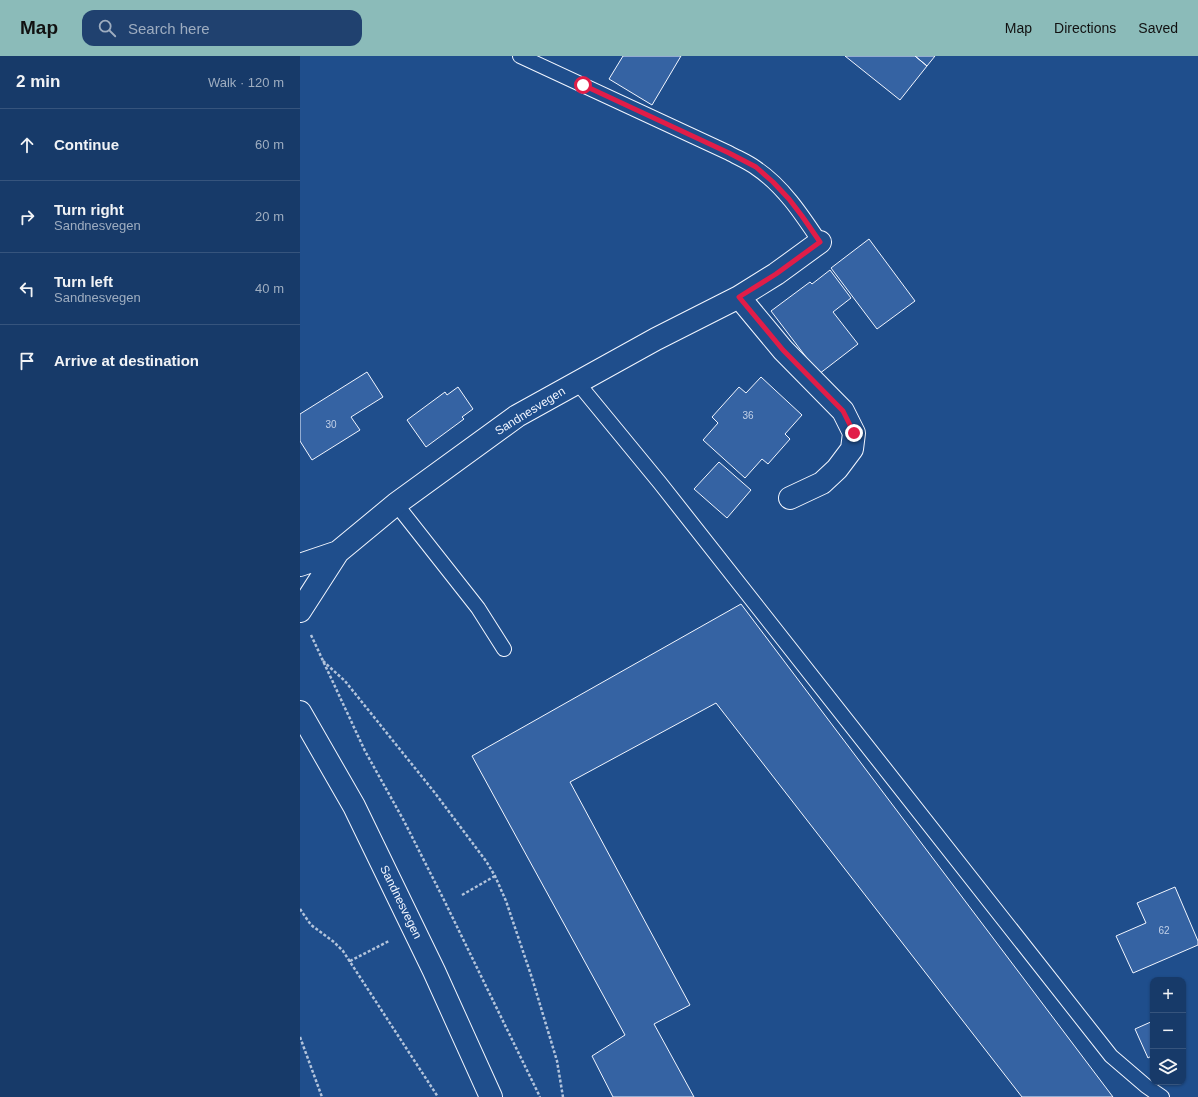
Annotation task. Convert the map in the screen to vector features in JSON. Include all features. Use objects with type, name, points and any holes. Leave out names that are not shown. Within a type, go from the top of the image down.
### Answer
[{"type":"street","name":"Sandnesvegen","points":[[300,611],[338,552],[396,504],[517,416],[656,339],[739,297],[776,274],[820,242]]},
{"type":"street","points":[[739,297],[783,350],[843,411],[854,433],[852,448],[837,469],[822,483],[790,498]]},
{"type":"street","name":"Sandnesvegen","points":[[300,565],[338,552]]},
{"type":"street","name":"Sandnesvegen","points":[[300,712],[354,806],[434,971],[491,1097]]},
{"type":"lane","points":[[520,56],[756,167],[789,199],[820,242]]},
{"type":"lane","points":[[577,382],[660,483],[1111,1056],[1146,1086],[1162,1097]]},
{"type":"lane","points":[[396,504],[478,608],[504,649]]},
{"type":"path","points":[[310,635],[365,751],[404,821],[444,900],[540,1097]]},
{"type":"path","points":[[322,660],[345,681],[425,780],[486,861],[495,876],[506,901],[532,978],[557,1061],[563,1097]]},
{"type":"path","points":[[462,895],[495,876]]},
{"type":"path","points":[[300,909],[311,925],[334,942],[350,961],[438,1097]]},
{"type":"path","points":[[350,961],[390,940]]},
{"type":"path","points":[[300,1037],[322,1097]]},
{"type":"building","points":[[623,56],[681,56],[652,105],[609,79]]},
{"type":"building","points":[[845,56],[915,56],[927,66],[900,100]]},
{"type":"building","points":[[915,56],[935,56],[927,66]]},
{"type":"building","points":[[869,239],[915,301],[877,329],[831,268]]},
{"type":"building","points":[[830,270],[851,298],[833,312],[858,344],[819,374],[771,311],[810,282],[812,284]]},
{"type":"building","points":[[367,372],[383,397],[351,417],[360,430],[312,460],[300,441],[300,414]]},
{"type":"building","points":[[761,377],[802,415],[785,434],[790,439],[768,464],[762,459],[745,478],[703,440],[718,423],[712,417],[739,387],[746,393]]},
{"type":"building","points":[[458,387],[473,409],[462,417],[464,419],[426,447],[407,420],[445,392],[447,395]]},
{"type":"building","points":[[719,462],[751,490],[727,518],[694,489]]},
{"type":"building","points":[[741,604],[1113,1097],[1022,1097],[716,703],[570,782],[690,1005],[654,1024],[694,1097],[613,1097],[592,1056],[625,1035],[472,756]]},
{"type":"building","points":[[1175,887],[1198,941],[1198,945],[1133,973],[1116,936],[1146,923],[1137,903]]},
{"type":"building","points":[[1150,1022],[1150,1057],[1148,1058],[1135,1029]]},
{"type":"route","points":[[583,85],[756,167],[789,199],[820,242],[776,274],[739,297],[783,350],[843,411],[854,433]]}]
